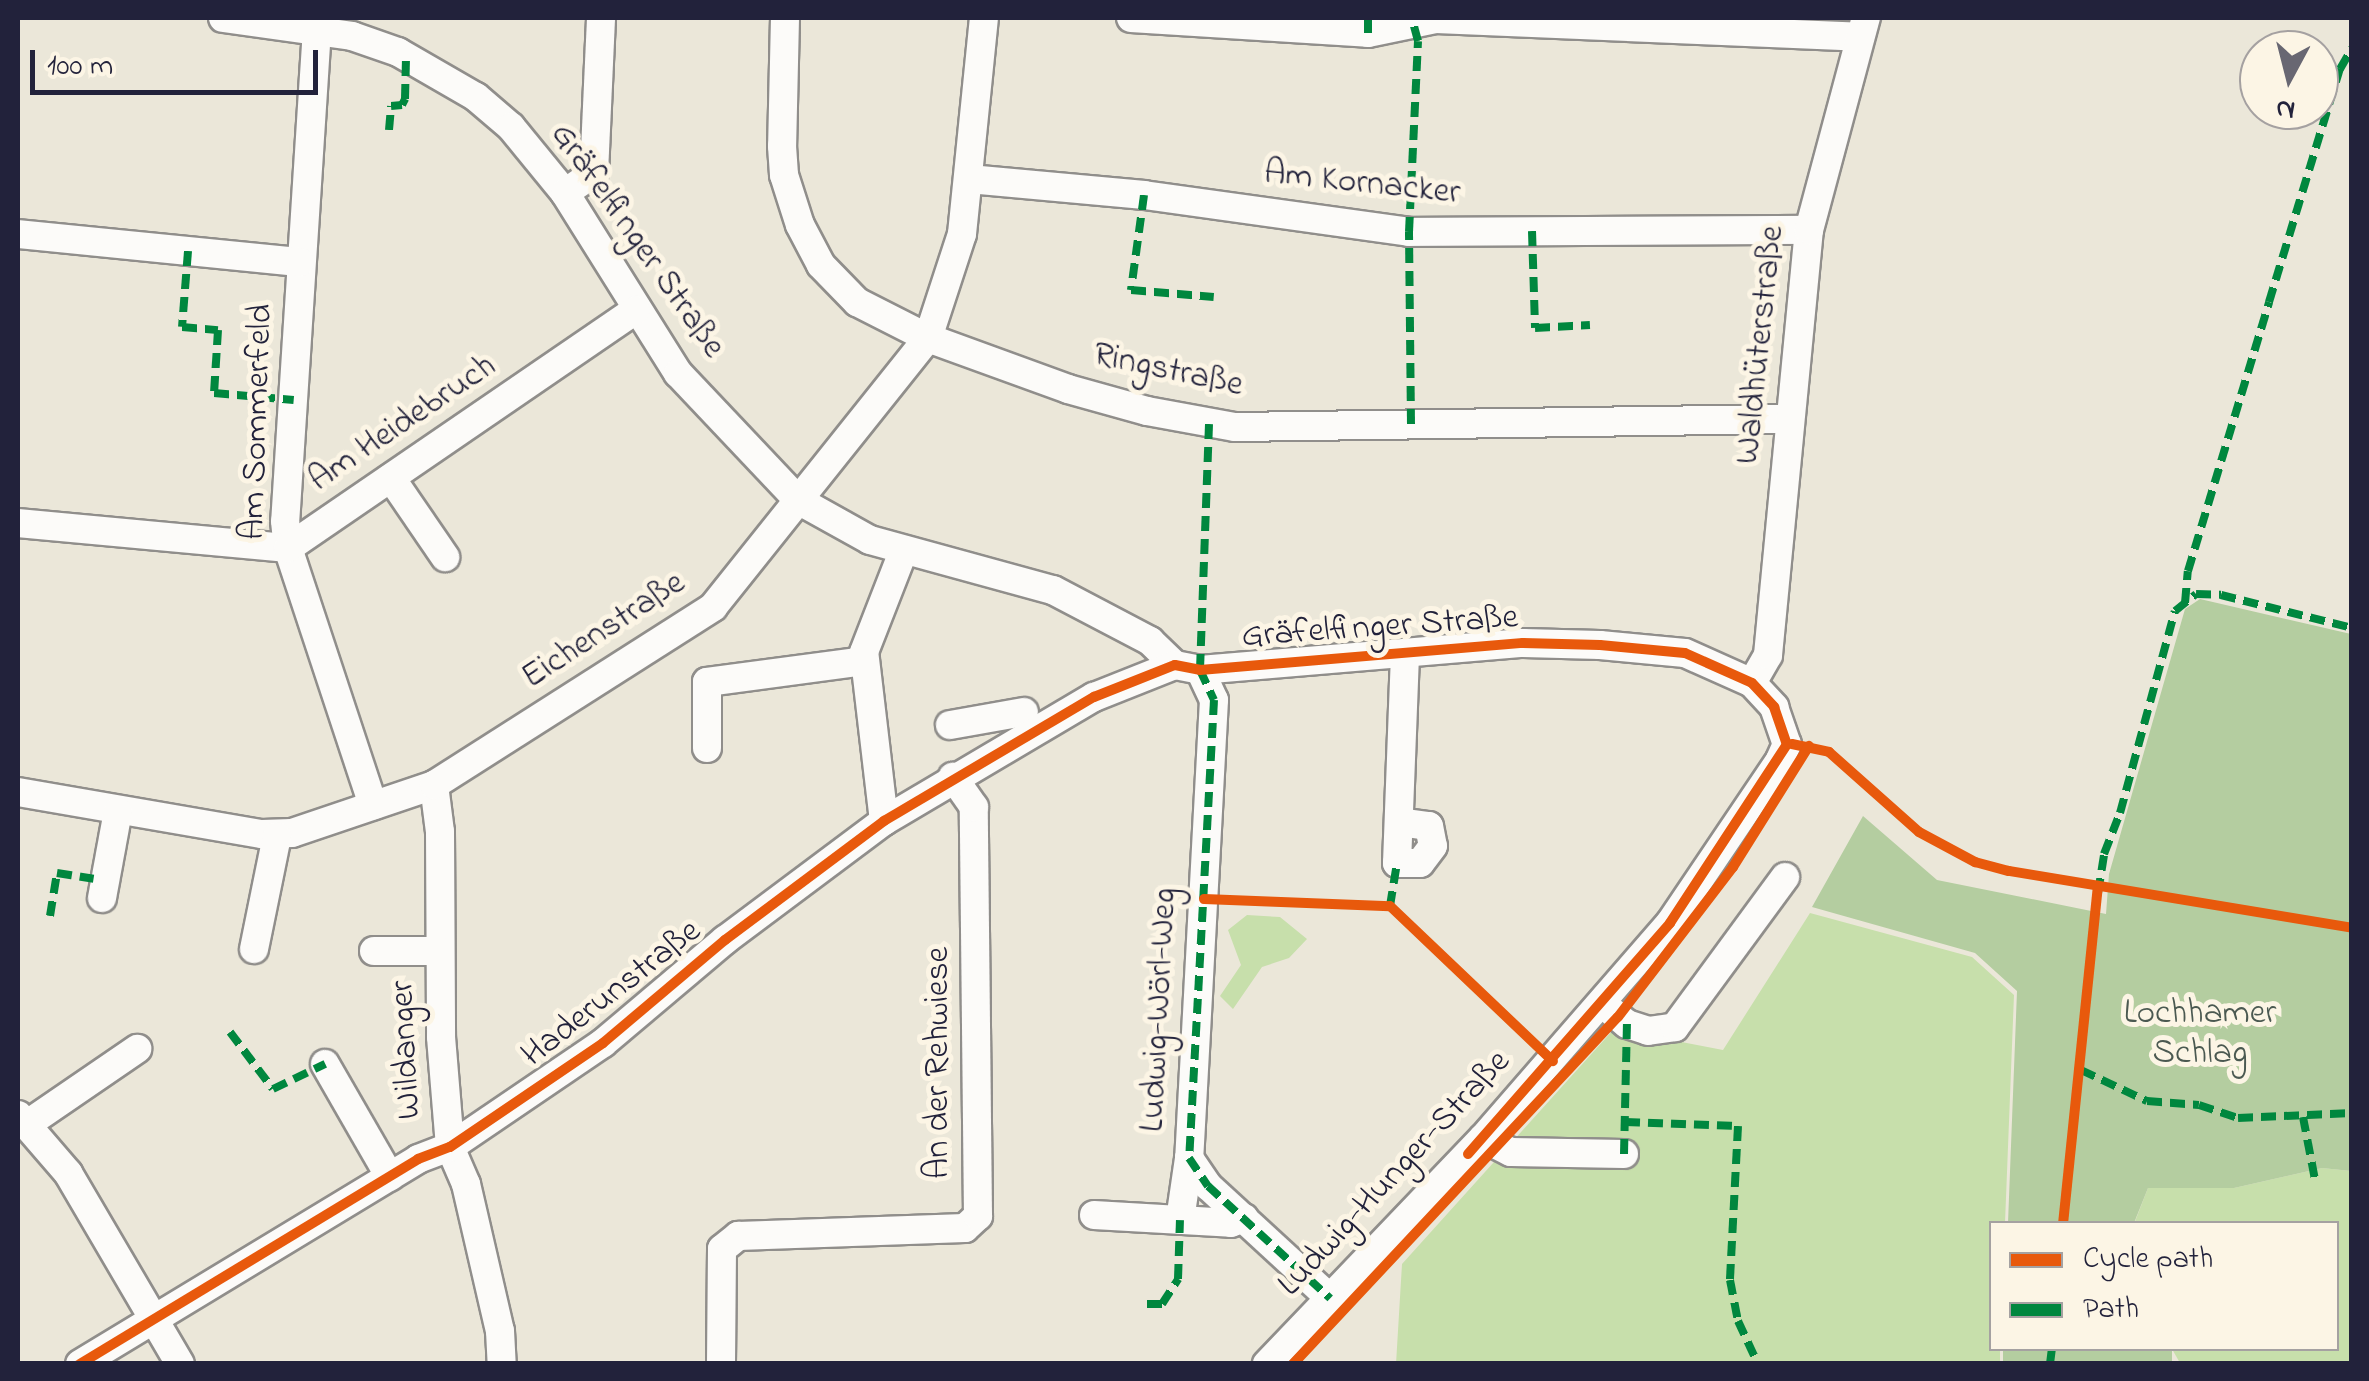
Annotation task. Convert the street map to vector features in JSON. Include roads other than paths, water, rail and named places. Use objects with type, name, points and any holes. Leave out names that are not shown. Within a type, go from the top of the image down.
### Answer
[{"type":"street","name":"Gräfelfinger Straße","points":[[223,18],[318,29],[398,52],[476,97],[512,127],[565,193],[678,373],[798,500],[870,540],[1054,590],[1150,641],[1187,668],[1524,644],[1600,644],[1685,654],[1752,683]]},
{"type":"street","points":[[565,193],[594,173],[601,18]]},
{"type":"street","name":"Ringstraße","points":[[785,18],[784,175],[800,225],[821,265],[857,302],[928,338],[1147,412],[1235,427],[1788,419]]},
{"type":"street","name":"Eichenstraße","points":[[18,792],[284,835],[434,785],[713,607],[928,338],[956,262],[969,179],[984,18]]},
{"type":"street","points":[[1131,18],[1368,33],[1436,19],[1863,27]]},
{"type":"street","name":"Waldhüterstraße","points":[[1752,683],[1768,654],[1809,230],[1863,27]]},
{"type":"street","name":"Am Sommerfeld","points":[[318,29],[285,521],[288,548],[374,805]]},
{"type":"street","name":"Am Kornacker","points":[[969,179],[1144,196],[1409,232],[1809,230]]},
{"type":"street","points":[[18,234],[300,262]]},
{"type":"street","name":"Am Heidebruch","points":[[288,548],[636,310]]},
{"type":"street","points":[[392,478],[445,557]]},
{"type":"street","points":[[18,523],[288,548]]},
{"type":"street","points":[[884,821],[864,661],[903,552]]},
{"type":"street","points":[[1399,822],[1405,655]]},
{"type":"street","points":[[707,748],[707,682],[864,661]]},
{"type":"street","name":"Haderunstraße","points":[[80,1364],[430,1152],[450,1147],[603,1043],[726,940],[884,821],[953,777],[1094,697],[1187,668]]},
{"type":"street","name":"Ludwig-Wörl-Weg","points":[[1187,668],[1214,700],[1189,1158],[1208,1186],[1330,1298]]},
{"type":"street","name":"Ludwig-Hunger-Straße","points":[[1268,1364],[1483,1138],[1603,1004],[1697,886],[1788,744],[1774,707],[1752,683]]},
{"type":"street","points":[[950,726],[1010,714],[1008,746]]},
{"type":"street","name":"An der Rehwiese","points":[[720,1364],[722,1249],[738,1236],[966,1228],[978,1216],[974,807],[953,777]]},
{"type":"street","name":"Wildanger","points":[[434,785],[440,832],[439,951],[450,1147],[466,1184],[500,1331],[502,1364]]},
{"type":"street","points":[[98,888],[112,810]]},
{"type":"street","points":[[277,896],[284,835]]},
{"type":"street","points":[[254,949],[284,835]]},
{"type":"street","points":[[1603,1004],[1628,1024],[1648,1031],[1675,1027],[1785,877]]},
{"type":"street","points":[[374,951],[439,951]]},
{"type":"street","points":[[26,1125],[138,1049]]},
{"type":"street","points":[[324,1064],[390,1177]]},
{"type":"street","points":[[26,1125],[115,1080]]},
{"type":"street","points":[[26,1125],[68,1173],[180,1364]]},
{"type":"street","points":[[1483,1138],[1511,1152],[1624,1154]]},
{"type":"street","points":[[1180,1220],[1189,1158]]},
{"type":"street","points":[[1094,1215],[1230,1223],[1244,1218]]},
{"type":"park label","name":"Lochhamer Schlag","points":[[2200,1034]]}]
